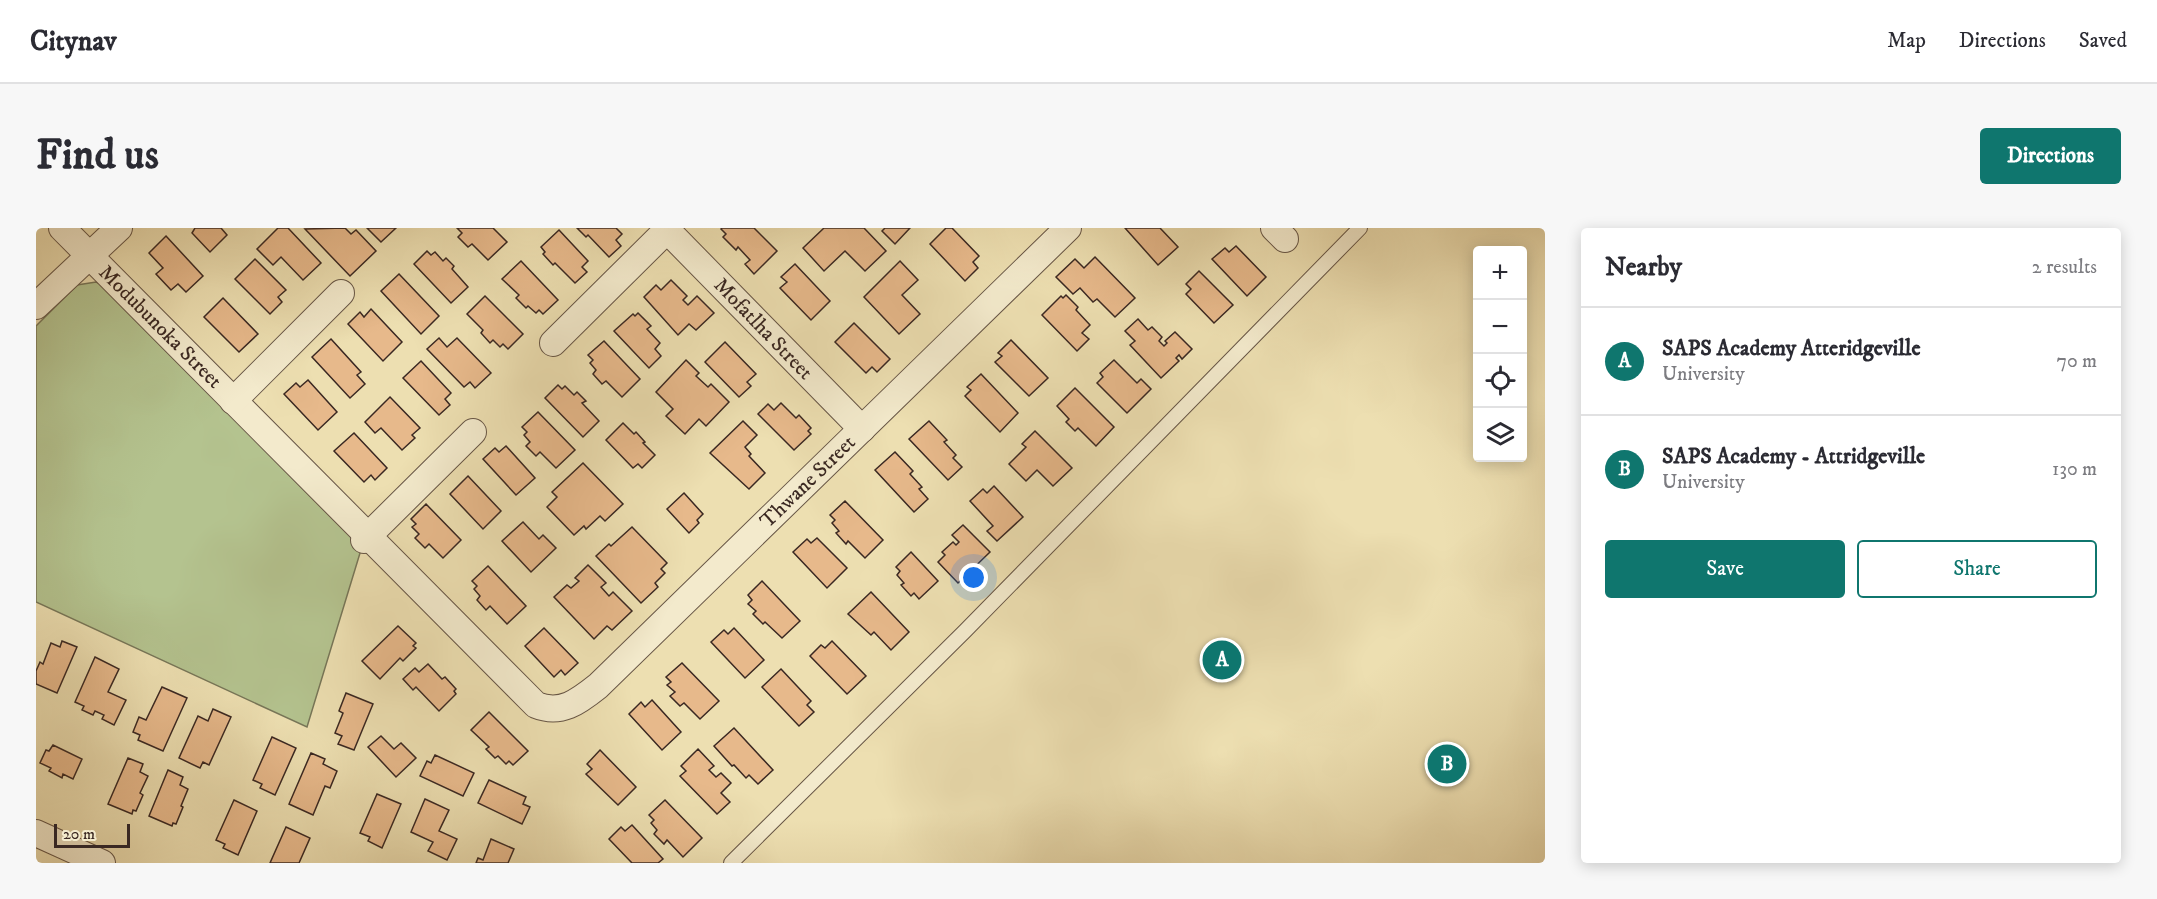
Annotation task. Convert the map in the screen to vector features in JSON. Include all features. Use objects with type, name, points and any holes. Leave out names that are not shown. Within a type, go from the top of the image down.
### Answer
[{"type":"street","name":"Modubunoka Street","points":[[62,228],[366,538],[536,705]]},
{"type":"street","points":[[36,306],[119,228]]},
{"type":"street","name":"Thwane Street","points":[[536,705],[556,710],[570,705],[598,686],[1068,228]]},
{"type":"street","points":[[553,343],[667,229]]},
{"type":"street","name":"Mofatlha Street","points":[[667,229],[862,429]]},
{"type":"street","name":"Modubunoka Street","points":[[233,401],[341,294]]},
{"type":"street","points":[[366,538],[473,432]]},
{"type":"street","points":[[36,833],[102,863]]},
{"type":"lane","points":[[731,863],[981,614],[1360,228]]},
{"type":"green space","points":[[96,282],[120,292],[364,540],[307,727],[36,602],[36,326],[77,285]]},
{"type":"building","points":[[195,228],[221,228],[227,235],[210,252],[192,233]]},
{"type":"building","points":[[278,228],[288,228],[321,263],[303,280],[281,257],[273,265],[257,249]]},
{"type":"building","points":[[345,228],[351,234],[356,230],[376,251],[350,276],[305,229]]},
{"type":"building","points":[[367,228],[396,228],[381,242]]},
{"type":"building","points":[[457,228],[493,228],[507,242],[488,260],[472,244],[468,247],[458,237],[462,233]]},
{"type":"building","points":[[577,228],[616,228],[622,234],[616,240],[621,246],[609,257],[588,235],[586,237]]},
{"type":"building","points":[[722,228],[754,228],[777,251],[754,274],[745,264],[750,260],[738,247],[736,250],[723,237],[726,234]]},
{"type":"building","points":[[824,228],[864,228],[886,251],[865,271],[845,251],[824,271],[803,248]]},
{"type":"building","points":[[885,228],[910,228],[895,244],[882,231]]},
{"type":"building","points":[[946,228],[952,228],[979,256],[973,262],[978,268],[965,281],[930,244]]},
{"type":"building","points":[[1125,228],[1160,228],[1178,247],[1158,265]]},
{"type":"building","points":[[559,230],[588,261],[582,267],[587,272],[575,283],[543,254],[545,252],[541,247]]},
{"type":"building","points":[[166,236],[203,276],[186,292],[178,284],[171,290],[156,274],[163,268],[149,253]]},
{"type":"building","points":[[1236,246],[1266,277],[1247,296],[1212,259],[1225,248],[1229,252]]},
{"type":"building","points":[[427,251],[431,255],[435,252],[443,261],[446,258],[454,266],[452,269],[468,287],[451,303],[414,264]]},
{"type":"building","points":[[1095,257],[1135,298],[1115,317],[1097,299],[1093,302],[1080,288],[1073,294],[1056,277],[1075,259],[1084,268]]},
{"type":"building","points":[[255,259],[286,290],[278,297],[282,302],[270,314],[235,279]]},
{"type":"building","points":[[521,261],[558,300],[543,314],[539,310],[536,313],[528,306],[526,308],[516,298],[519,295],[502,279]]},
{"type":"building","points":[[900,261],[918,280],[902,295],[920,314],[899,334],[864,297]]},
{"type":"building","points":[[795,264],[830,301],[811,320],[780,288],[787,282],[781,277]]},
{"type":"building","points":[[1199,271],[1233,305],[1214,323],[1186,294],[1191,289],[1186,284]]},
{"type":"building","points":[[399,274],[439,316],[421,334],[381,291]]},
{"type":"building","points":[[671,280],[687,296],[683,300],[688,305],[697,296],[714,313],[696,330],[689,324],[678,335],[644,297],[656,285],[661,290]]},
{"type":"building","points":[[1066,295],[1078,307],[1076,310],[1090,325],[1082,333],[1089,339],[1077,351],[1042,315],[1061,296],[1063,298]]},
{"type":"building","points":[[485,296],[523,334],[508,349],[503,344],[500,347],[493,340],[490,343],[481,333],[483,330],[467,314]]},
{"type":"building","points":[[223,298],[258,334],[239,352],[204,317]]},
{"type":"building","points":[[371,309],[402,342],[383,361],[348,324],[360,312],[364,317]]},
{"type":"building","points":[[638,313],[651,326],[647,329],[660,343],[655,349],[661,356],[649,368],[614,331],[633,314],[635,316]]},
{"type":"building","points":[[1138,319],[1148,330],[1152,327],[1162,337],[1159,341],[1164,346],[1167,343],[1165,341],[1175,332],[1192,349],[1182,359],[1179,355],[1176,358],[1179,361],[1161,378],[1130,345],[1135,341],[1125,331]]},
{"type":"building","points":[[854,323],[890,359],[877,372],[872,367],[866,373],[835,342]]},
{"type":"building","points":[[439,338],[447,347],[457,338],[491,373],[475,388],[470,382],[464,387],[427,349]]},
{"type":"building","points":[[331,339],[361,372],[357,375],[365,384],[350,398],[312,357]]},
{"type":"building","points":[[1011,340],[1048,378],[1029,396],[995,362],[1002,356],[998,353]]},
{"type":"building","points":[[604,341],[640,379],[622,397],[606,381],[602,384],[593,374],[596,370],[590,363],[593,360],[588,355]]},
{"type":"building","points":[[725,342],[756,374],[747,382],[751,386],[739,397],[705,362]]},
{"type":"building","points":[[686,360],[699,373],[696,376],[708,387],[711,384],[729,402],[706,426],[699,419],[685,434],[666,416],[673,409],[656,392]]},
{"type":"building","points":[[1114,360],[1137,383],[1141,379],[1151,389],[1127,413],[1097,383],[1103,377],[1100,373]]},
{"type":"building","points":[[421,361],[451,393],[445,399],[450,405],[439,415],[403,378]]},
{"type":"building","points":[[981,374],[1018,413],[1000,432],[965,396],[971,390],[967,387]]},
{"type":"building","points":[[308,380],[337,412],[318,430],[284,394],[296,383],[300,387]]},
{"type":"building","points":[[558,385],[562,389],[565,386],[574,395],[577,392],[586,401],[582,403],[599,421],[583,437],[545,398]]},
{"type":"building","points":[[1075,388],[1114,427],[1096,446],[1078,428],[1075,431],[1066,422],[1069,419],[1057,406]]},
{"type":"building","points":[[390,397],[420,428],[412,435],[415,438],[402,450],[381,428],[375,433],[365,422]]},
{"type":"building","points":[[781,403],[796,418],[799,415],[811,428],[808,431],[811,434],[794,450],[758,414],[768,404],[774,410]]},
{"type":"building","points":[[538,412],[575,450],[556,468],[540,452],[536,456],[526,446],[530,442],[524,435],[527,432],[522,427]]},
{"type":"building","points":[[743,421],[757,435],[745,447],[751,454],[749,456],[765,473],[749,489],[710,453]]},
{"type":"building","points":[[929,421],[947,440],[944,442],[956,455],[953,458],[962,467],[948,480],[909,439]]},
{"type":"building","points":[[623,423],[634,434],[636,432],[655,455],[642,468],[638,464],[633,468],[606,440]]},
{"type":"building","points":[[1035,431],[1072,468],[1053,486],[1037,470],[1026,481],[1009,464],[1026,447],[1022,444]]},
{"type":"building","points":[[354,433],[387,468],[375,480],[371,475],[364,482],[334,451]]},
{"type":"building","points":[[506,446],[535,478],[516,495],[483,459],[495,448],[499,452]]},
{"type":"building","points":[[895,452],[913,471],[910,474],[922,487],[919,489],[928,499],[914,512],[875,470]]},
{"type":"building","points":[[583,463],[623,504],[605,521],[600,516],[586,529],[584,526],[574,535],[547,507],[557,497],[552,492]]},
{"type":"building","points":[[468,476],[501,511],[483,529],[450,494]]},
{"type":"building","points":[[994,486],[1023,517],[997,541],[987,531],[993,526],[970,501],[983,489],[987,493]]},
{"type":"building","points":[[684,493],[703,514],[697,520],[699,523],[689,533],[667,509]]},
{"type":"building","points":[[845,501],[883,540],[865,558],[848,541],[846,544],[836,533],[839,531],[832,523],[835,520],[830,515]]},
{"type":"building","points":[[426,504],[461,540],[443,558],[429,544],[425,548],[415,538],[419,534],[412,527],[416,524],[411,519]]},
{"type":"building","points":[[523,522],[539,539],[543,535],[556,548],[531,572],[502,541]]},
{"type":"building","points":[[963,525],[990,552],[958,583],[938,562],[945,555],[942,552],[953,542],[956,545],[959,542],[952,535]]},
{"type":"building","points":[[632,527],[667,563],[661,569],[665,573],[655,583],[658,587],[641,603],[596,556]]},
{"type":"building","points":[[817,538],[847,568],[827,588],[793,552],[807,539],[811,543]]},
{"type":"building","points":[[911,552],[938,581],[919,599],[914,593],[911,596],[901,585],[904,583],[897,575],[900,571],[896,567]]},
{"type":"building","points":[[588,565],[606,583],[601,587],[609,596],[613,592],[632,611],[612,630],[607,626],[594,639],[554,597],[567,585],[571,588],[579,581],[575,578]]},
{"type":"building","points":[[488,566],[526,606],[507,624],[490,606],[486,610],[477,600],[480,596],[474,589],[477,586],[472,581]]},
{"type":"building","points":[[762,581],[800,621],[782,638],[753,614],[756,611],[748,604],[752,600],[748,595]]},
{"type":"building","points":[[871,592],[909,632],[891,650],[874,632],[871,635],[848,614]]},
{"type":"building","points":[[398,626],[416,643],[413,646],[416,648],[403,661],[400,658],[380,679],[362,661]]},
{"type":"building","points":[[544,628],[578,663],[565,675],[561,670],[554,677],[525,646]]},
{"type":"building","points":[[734,628],[764,660],[745,678],[711,642],[724,630],[728,634]]},
{"type":"building","points":[[62,641],[77,647],[57,693],[36,684],[36,671],[40,662],[43,664],[51,643],[60,647]]},
{"type":"building","points":[[832,641],[866,676],[847,694],[810,656],[821,645],[825,648]]},
{"type":"building","points":[[95,657],[119,669],[108,692],[126,700],[114,725],[102,719],[104,715],[95,711],[93,715],[82,710],[84,706],[75,702]]},
{"type":"building","points":[[682,663],[719,701],[700,719],[684,703],[680,706],[670,696],[675,692],[667,685],[671,682],[666,677]]},
{"type":"building","points":[[428,664],[442,679],[445,677],[456,689],[454,691],[456,694],[439,711],[416,687],[413,690],[403,679],[415,668],[419,672]]},
{"type":"building","points":[[781,669],[811,701],[807,705],[814,712],[799,726],[762,687]]},
{"type":"building","points":[[162,687],[187,698],[163,751],[138,740],[140,735],[133,732],[139,717],[146,720]]},
{"type":"building","points":[[346,693],[373,704],[354,750],[338,744],[342,736],[335,733],[343,713],[339,711]]},
{"type":"building","points":[[652,700],[681,732],[662,750],[629,714],[641,702],[645,707]]},
{"type":"building","points":[[213,709],[231,717],[209,765],[203,762],[200,768],[179,758],[198,716],[208,721]]},
{"type":"building","points":[[489,712],[528,751],[513,765],[509,761],[506,764],[498,756],[495,758],[486,749],[489,747],[471,730]]},
{"type":"building","points":[[734,728],[773,770],[758,784],[749,775],[746,778],[734,765],[732,766],[714,746]]},
{"type":"building","points":[[381,736],[394,749],[401,743],[416,758],[396,777],[368,747]]},
{"type":"building","points":[[272,737],[296,748],[275,795],[260,788],[262,784],[253,780]]},
{"type":"building","points":[[53,745],[82,759],[73,779],[63,774],[62,778],[49,771],[51,768],[40,763],[46,750],[49,751]]},
{"type":"building","points":[[698,749],[714,766],[709,770],[716,777],[721,773],[731,783],[721,793],[730,802],[717,814],[680,776],[686,771],[681,766]]},
{"type":"building","points":[[600,750],[636,787],[618,805],[586,774],[592,769],[587,764]]},
{"type":"building","points":[[311,753],[325,759],[323,764],[337,771],[330,788],[325,786],[313,815],[289,804]]},
{"type":"building","points":[[435,755],[474,773],[463,796],[420,776],[427,761],[431,763]]},
{"type":"building","points":[[128,758],[143,764],[140,772],[148,776],[140,793],[143,795],[136,811],[133,810],[132,814],[108,804]]},
{"type":"building","points":[[168,770],[183,777],[180,785],[188,789],[176,824],[173,823],[172,826],[149,816]]},
{"type":"building","points":[[489,780],[526,797],[523,804],[530,807],[522,824],[478,803]]},
{"type":"building","points":[[377,794],[401,804],[382,848],[368,841],[370,837],[360,833]]},
{"type":"building","points":[[425,799],[449,810],[439,831],[457,839],[447,860],[428,851],[433,842],[411,832]]},
{"type":"building","points":[[234,800],[257,811],[238,855],[223,848],[225,844],[216,840]]},
{"type":"building","points":[[665,800],[702,838],[683,857],[667,840],[664,844],[654,834],[657,830],[651,823],[654,820],[649,815]]},
{"type":"building","points":[[632,825],[663,859],[658,863],[632,863],[609,839],[621,827],[625,831]]},
{"type":"building","points":[[286,827],[310,838],[299,863],[270,863]]},
{"type":"building","points":[[491,839],[514,849],[508,863],[476,863],[478,858],[483,860]]},
{"type":"place","name":"SAPS Academy Atteridgeville","points":[[1222,660]]},
{"type":"place","name":"SAPS Academy - Attridgeville","points":[[1447,764]]}]
